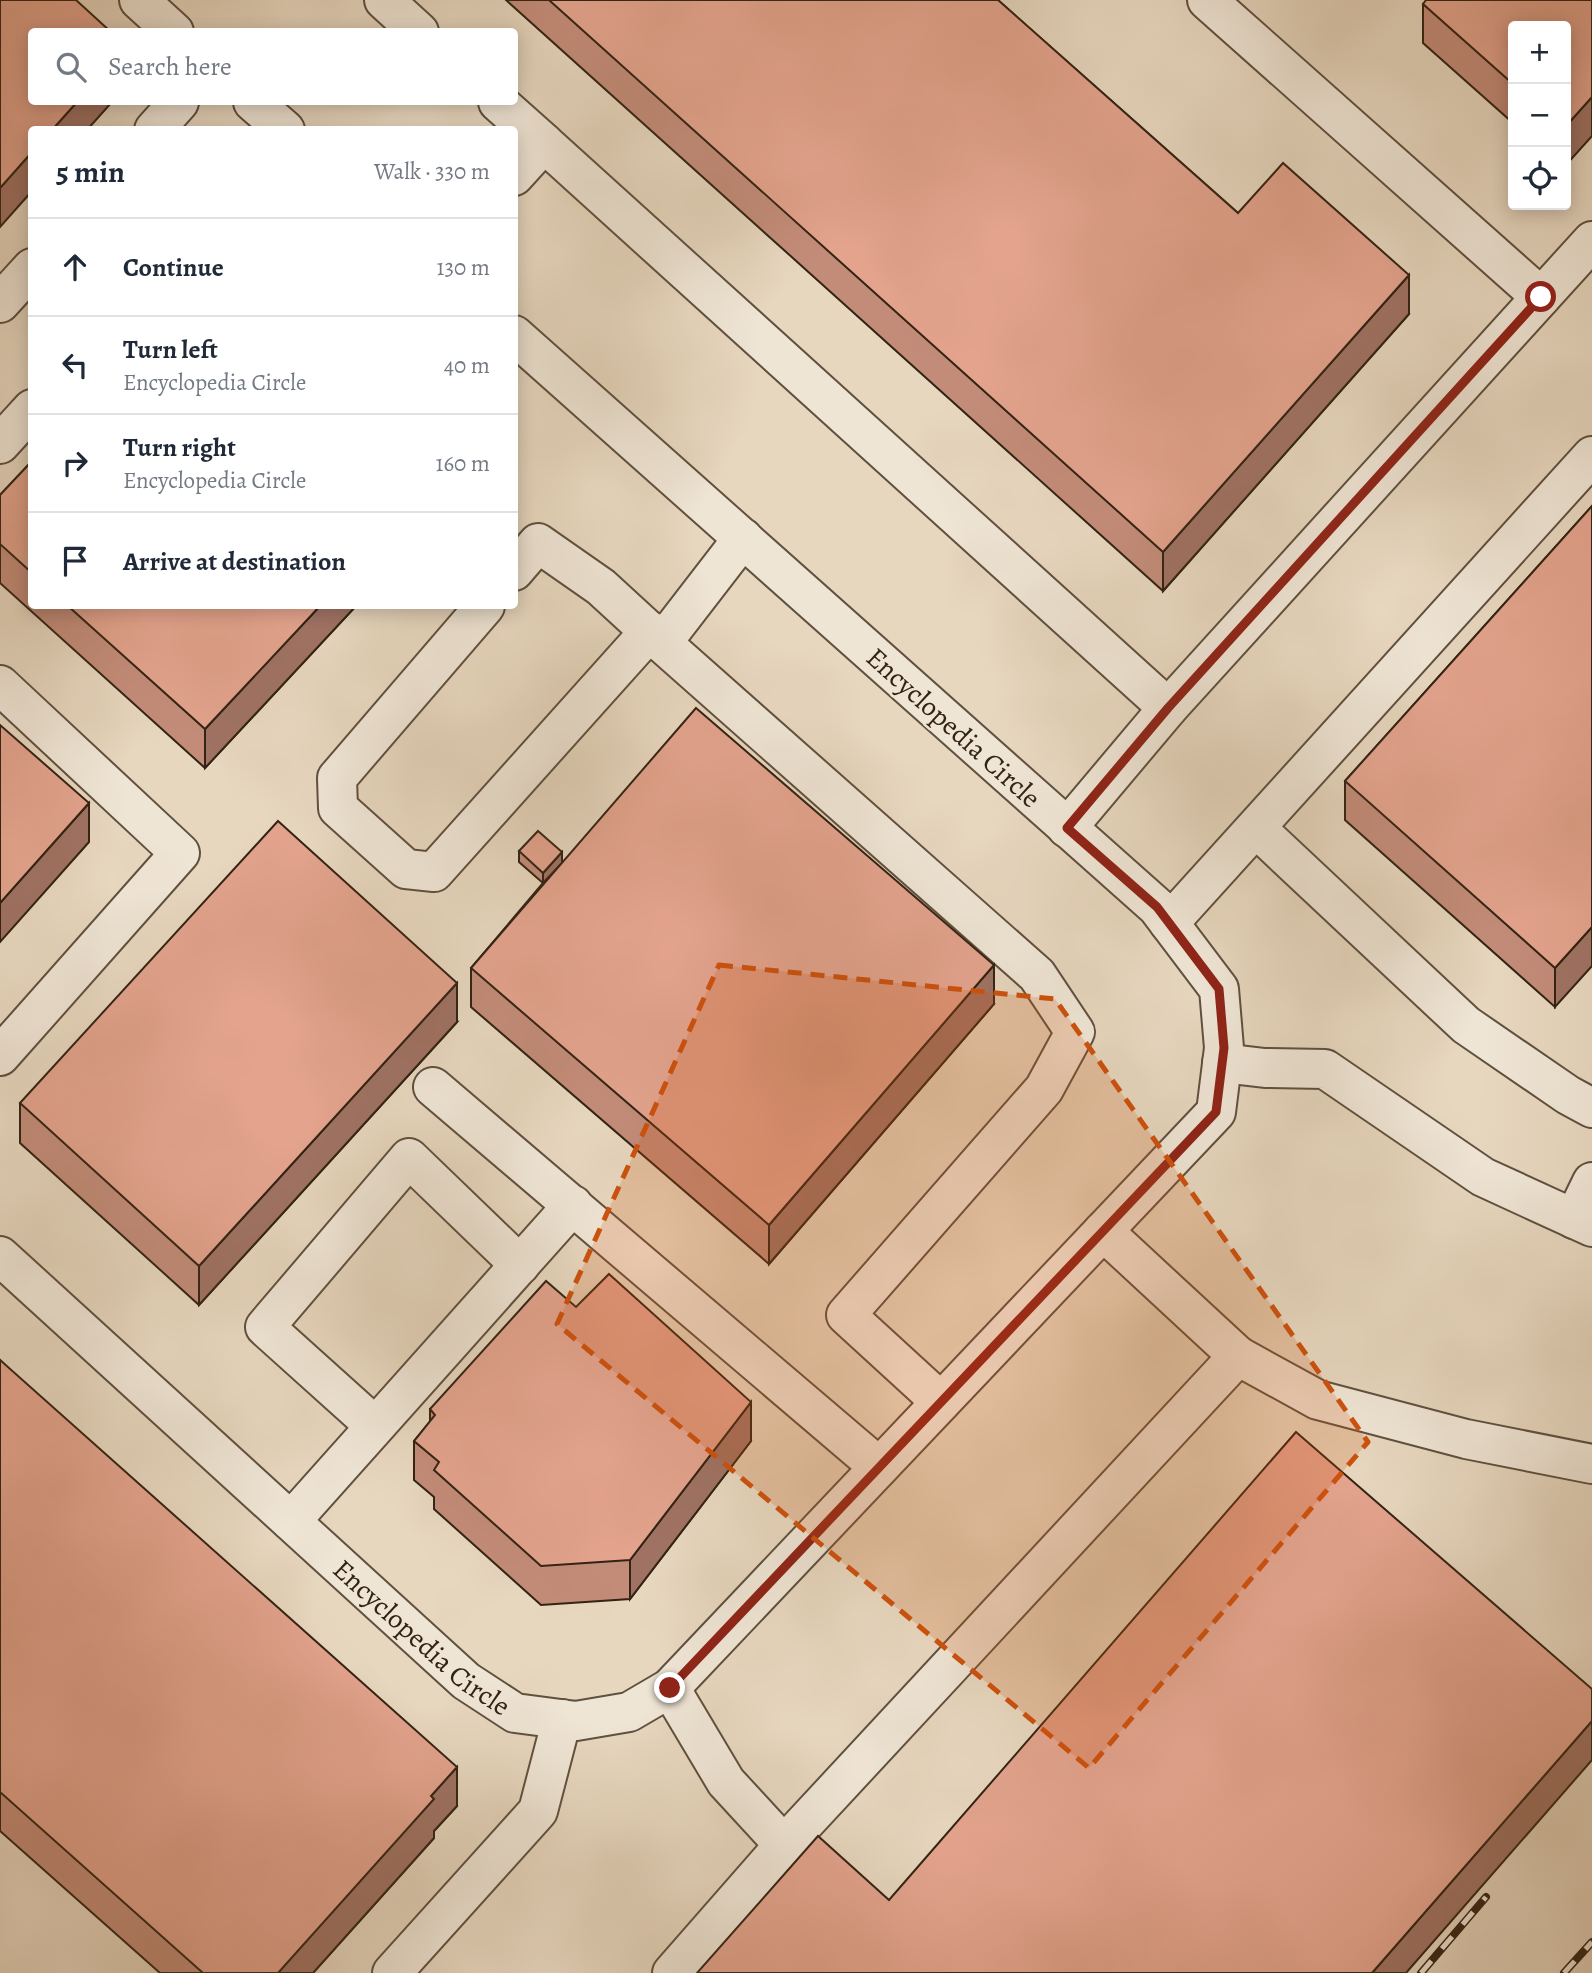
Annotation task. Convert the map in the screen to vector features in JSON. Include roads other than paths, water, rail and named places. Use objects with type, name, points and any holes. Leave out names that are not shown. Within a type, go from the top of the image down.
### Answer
[{"type":"street","points":[[139,0],[170,28]]},
{"type":"street","points":[[384,0],[415,28]]},
{"type":"street","points":[[1207,0],[1541,297]]},
{"type":"street","points":[[158,126],[176,105]]},
{"type":"street","points":[[256,105],[280,126]]},
{"type":"street","points":[[501,105],[1168,708]]},
{"type":"street","points":[[518,172],[544,143]]},
{"type":"street","points":[[1067,828],[1168,708],[1592,241]]},
{"type":"street","points":[[0,303],[28,272]]},
{"type":"street","name":"Encyclopedia Circle","points":[[0,1256],[466,1681],[515,1713],[576,1721],[629,1712],[670,1688],[1216,1112],[1224,1048],[1219,989],[1157,907],[743,538],[520,350]]},
{"type":"street","points":[[0,444],[28,413]]},
{"type":"street","points":[[1169,923],[1592,456]]},
{"type":"street","points":[[482,609],[337,778],[338,808],[406,869],[433,872],[656,637],[743,538]]},
{"type":"street","points":[[518,566],[538,543],[601,587],[1037,975],[1075,1032],[1044,1089],[846,1315],[941,1402]]},
{"type":"street","points":[[0,685],[180,853],[0,1056]]},
{"type":"street","points":[[1256,828],[1466,1025],[1568,1095],[1592,1108]]},
{"type":"street","points":[[1222,1063],[1265,1068],[1325,1069],[1483,1177],[1583,1223],[1592,1182]]},
{"type":"street","points":[[433,1087],[879,1467]]},
{"type":"street","points":[[375,1426],[265,1327],[408,1158],[520,1265]]},
{"type":"street","points":[[291,1521],[573,1205]]},
{"type":"street","points":[[1103,1231],[1238,1356],[1318,1400],[1466,1439],[1592,1464]]},
{"type":"street","points":[[672,1973],[784,1845],[1238,1356]]},
{"type":"street","points":[[670,1688],[726,1782],[784,1845]]},
{"type":"street","points":[[392,1973],[538,1811],[562,1719]]},
{"type":"railway","points":[[1421,1973],[1486,1897]]},
{"type":"railway","points":[[1564,1973],[1592,1942]]}]
